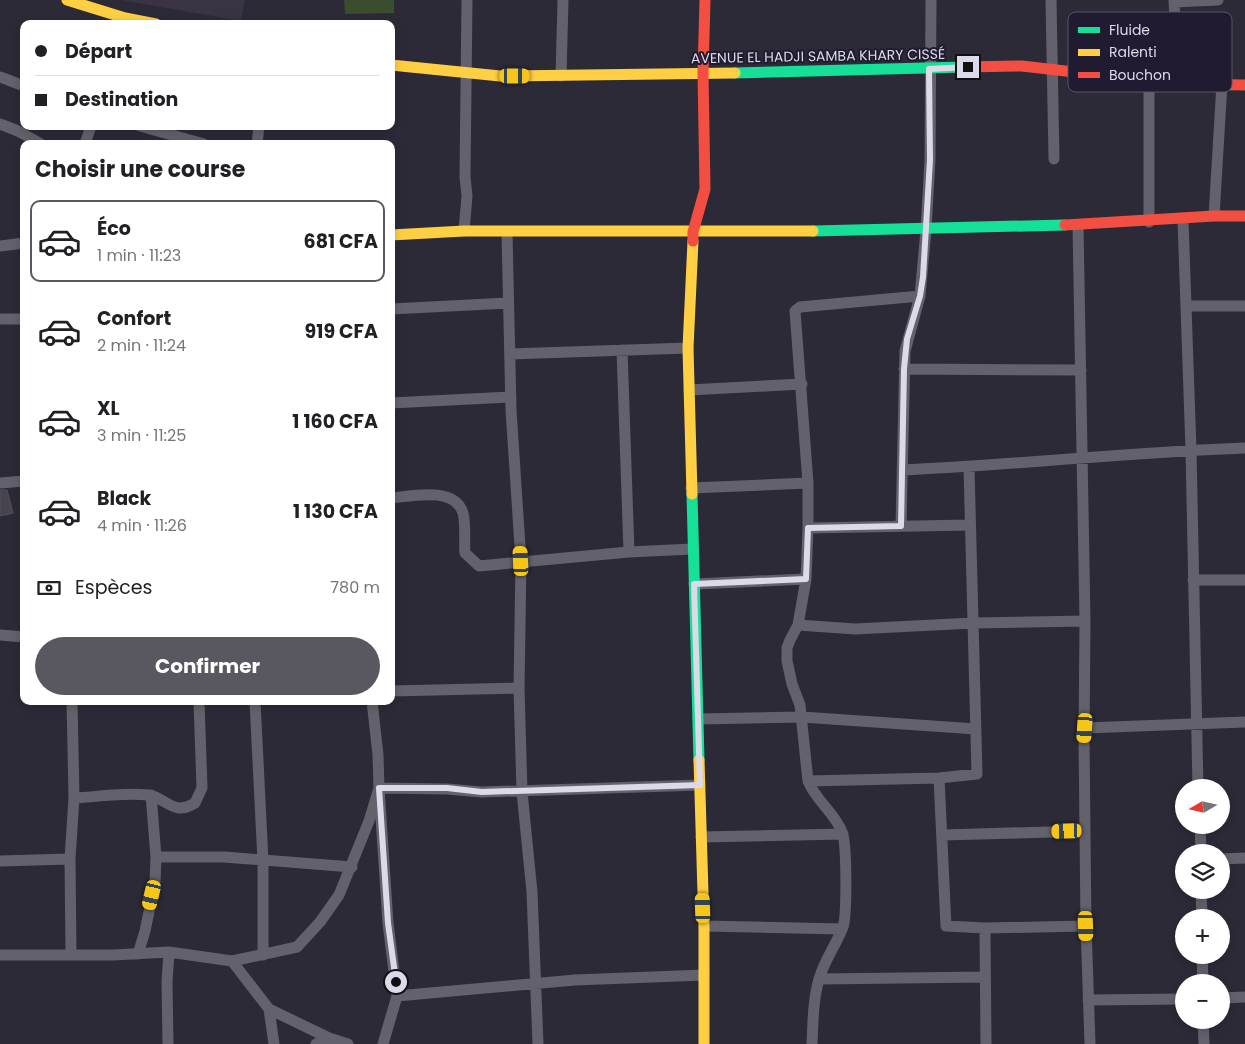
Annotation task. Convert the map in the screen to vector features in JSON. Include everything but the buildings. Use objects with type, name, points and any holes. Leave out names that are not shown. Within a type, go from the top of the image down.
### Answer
[{"type":"street","points":[[66,0],[89,4],[123,20]]},
{"type":"street","points":[[464,232],[467,196],[465,177],[467,0]]},
{"type":"street","points":[[561,76],[563,0]]},
{"type":"street","points":[[704,1044],[702,836],[688,348],[693,232],[706,189],[705,0]]},
{"type":"street","points":[[901,526],[904,369],[907,339],[920,296],[930,160],[929,69],[931,0]]},
{"type":"street","points":[[1050,0],[1054,159]]},
{"type":"street","points":[[1174,1],[1218,0]]},
{"type":"street","name":"AVENUE EL HADJI SAMBA KHARY CISSÉ","points":[[395,65],[500,76],[929,69],[982,66],[1022,66],[1068,72]]},
{"type":"street","points":[[0,77],[20,84]]},
{"type":"street","name":"AVENUE EL HADJI SAMBA KHARY CISSÉ","points":[[1232,84],[1245,85]]},
{"type":"street","points":[[1149,92],[1149,222]]},
{"type":"street","points":[[1214,216],[1222,92]]},
{"type":"street","points":[[0,124],[34,140]]},
{"type":"street","points":[[154,130],[190,140]]},
{"type":"street","points":[[395,235],[464,232],[926,230],[1078,226],[1183,220],[1214,216],[1245,216]]},
{"type":"street","points":[[1183,220],[1191,450],[1198,779]]},
{"type":"street","points":[[1078,226],[1085,621],[1086,926],[1090,1044]]},
{"type":"street","points":[[507,232],[511,398],[521,561],[519,688],[522,792],[532,892],[538,1044]]},
{"type":"street","points":[[0,246],[20,244]]},
{"type":"street","points":[[812,1044],[814,1010],[819,979],[842,929],[846,907],[843,834],[830,812],[811,789],[808,781],[802,717],[787,661],[790,640],[798,625],[806,579],[808,528],[808,483],[802,384],[795,313],[796,309],[800,307],[920,296]]},
{"type":"street","points":[[395,309],[508,304]]},
{"type":"street","points":[[1186,306],[1245,306]]},
{"type":"street","points":[[0,319],[20,319]]},
{"type":"street","points":[[510,354],[688,348]]},
{"type":"street","points":[[622,350],[629,552]]},
{"type":"street","points":[[904,369],[1081,370]]},
{"type":"street","points":[[689,390],[802,384]]},
{"type":"street","points":[[395,403],[511,398]]},
{"type":"street","points":[[902,470],[968,468],[1082,457],[1245,448]]},
{"type":"street","points":[[808,781],[940,778],[977,774],[968,468]]},
{"type":"street","points":[[0,483],[20,481]]},
{"type":"street","points":[[691,488],[808,483]]},
{"type":"street","points":[[395,498],[439,494],[454,500],[462,513],[465,553],[479,566],[629,552],[693,549]]},
{"type":"street","points":[[808,528],[970,525]]},
{"type":"street","points":[[694,584],[806,579]]},
{"type":"street","points":[[1193,580],[1245,580]]},
{"type":"street","points":[[798,625],[855,629],[973,623],[1085,621]]},
{"type":"street","points":[[0,635],[20,637]]},
{"type":"street","points":[[395,691],[519,688]]},
{"type":"street","points":[[71,954],[70,859],[74,798],[72,705]]},
{"type":"street","points":[[74,798],[151,795],[176,807],[188,807],[196,803],[202,788],[199,705]]},
{"type":"street","points":[[255,705],[264,861],[263,955]]},
{"type":"street","points":[[372,705],[378,755],[388,923],[397,996],[383,1044]]},
{"type":"street","points":[[698,719],[802,717],[976,729]]},
{"type":"street","points":[[1085,728],[1245,722]]},
{"type":"street","points":[[940,778],[946,926],[985,928],[1086,926]]},
{"type":"street","points":[[379,788],[447,788],[482,792],[522,792],[700,785]]},
{"type":"street","points":[[0,956],[169,952],[232,961],[297,947],[320,922],[339,895],[352,867],[379,788]]},
{"type":"street","points":[[138,954],[145,932],[155,883],[156,857],[151,795]]},
{"type":"street","points":[[942,835],[1085,831]]},
{"type":"street","points":[[702,836],[843,834]]},
{"type":"street","points":[[156,857],[224,857],[352,867]]},
{"type":"street","points":[[1230,859],[1245,858]]},
{"type":"street","points":[[0,861],[70,859]]},
{"type":"street","points":[[704,926],[842,929]]},
{"type":"street","points":[[985,928],[986,1044]]},
{"type":"street","points":[[168,1044],[166,982],[169,952]]},
{"type":"street","points":[[232,961],[269,1009],[328,1038],[348,1044]]},
{"type":"street","points":[[397,996],[575,980],[704,975]]},
{"type":"street","points":[[819,979],[985,977]]},
{"type":"street","points":[[1230,998],[1245,997]]},
{"type":"street","points":[[1088,1000],[1175,999]]},
{"type":"street","points":[[269,1009],[274,1044]]},
{"type":"street","points":[[1204,1029],[1204,1044]]},
{"type":"street","points":[[316,1044],[328,1038]]},
{"type":"shaded area","points":[[121,0],[245,0],[241,20]]},
{"type":"green space","points":[[344,0],[394,0],[394,13],[345,14]]},
{"type":"traffic: fast","points":[[735,73],[964,67]]},
{"type":"traffic: fast","points":[[813,231],[1065,225]]},
{"type":"traffic: fast","points":[[692,494],[699,760]]},
{"type":"traffic: slow","points":[[67,0],[135,20]]},
{"type":"traffic: slow","points":[[395,65],[500,76],[735,73]]},
{"type":"traffic: slow","points":[[395,235],[464,231],[813,231]]},
{"type":"traffic: slow","points":[[692,494],[688,348],[693,241]]},
{"type":"traffic: slow","points":[[699,760],[704,926],[704,1044]]},
{"type":"traffic: jam","points":[[693,241],[693,232],[705,189],[703,73],[705,0]]},
{"type":"traffic: jam","points":[[964,67],[1022,66],[1068,71]]},
{"type":"traffic: jam","points":[[1232,85],[1245,85]]},
{"type":"traffic: jam","points":[[1065,225],[1214,216],[1245,216]]},
{"type":"route","points":[[396,982],[388,923],[379,788],[447,788],[482,792],[522,792],[700,785],[694,584],[806,579],[808,528],[901,526],[905,350],[920,296],[926,230],[930,160],[929,69],[968,67]]}]
